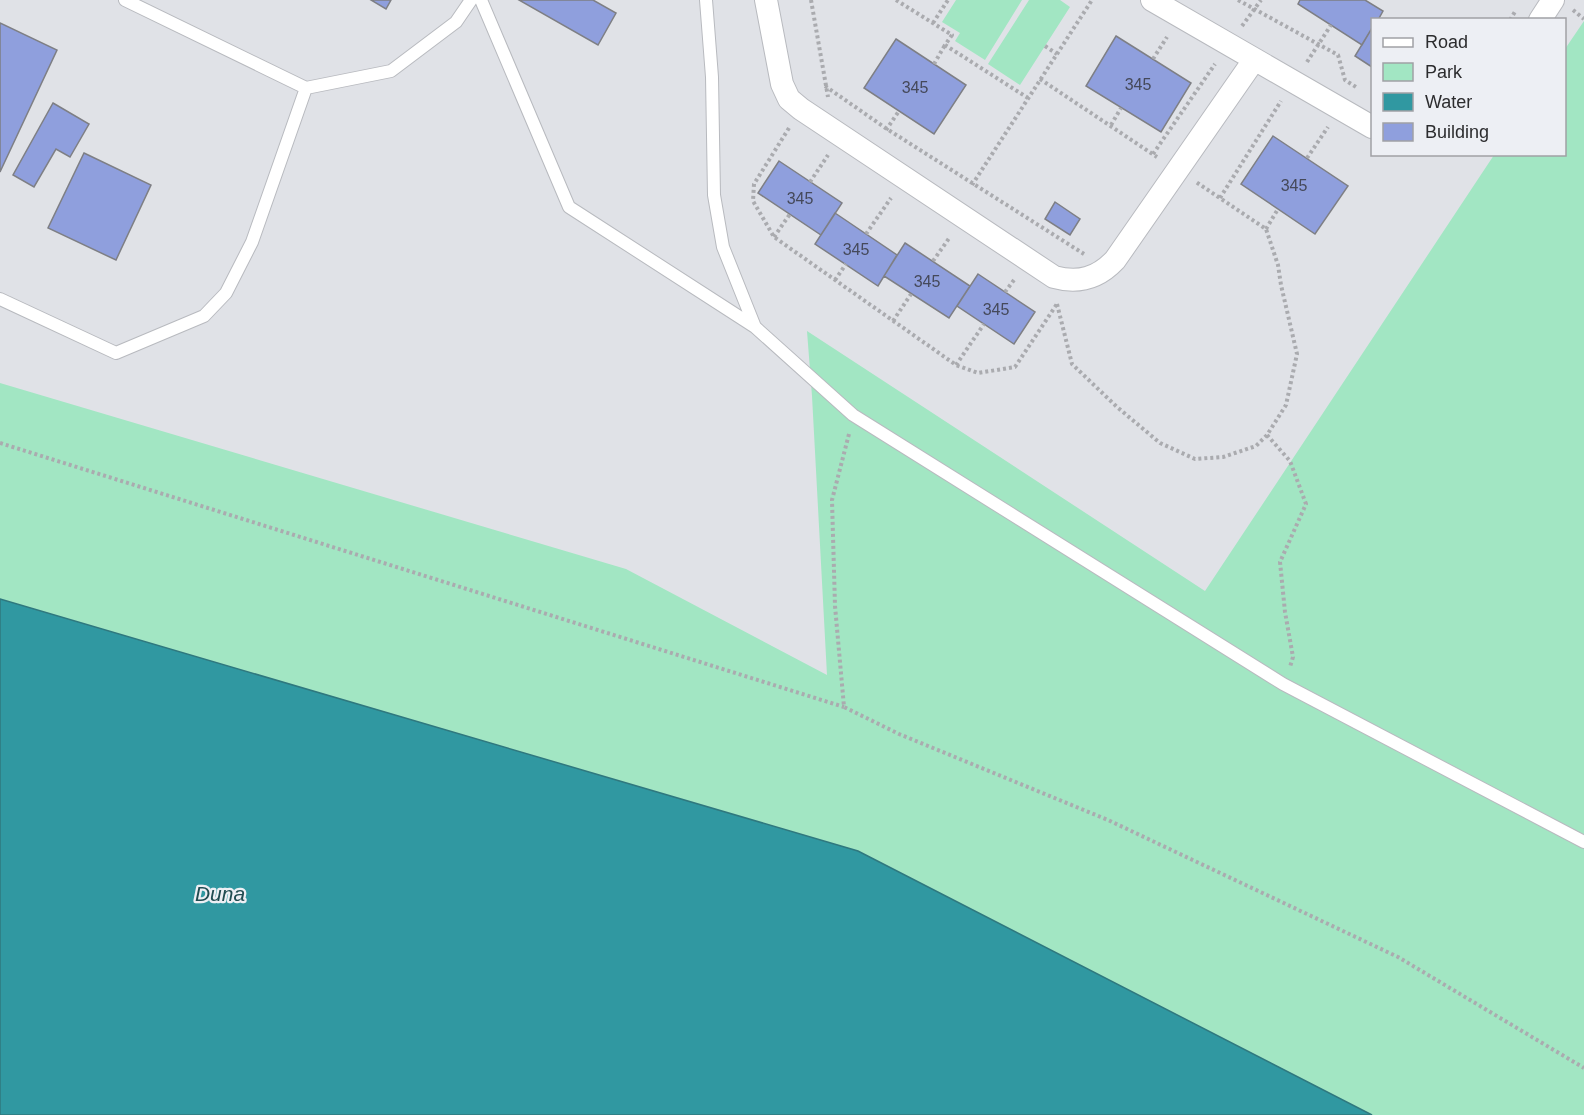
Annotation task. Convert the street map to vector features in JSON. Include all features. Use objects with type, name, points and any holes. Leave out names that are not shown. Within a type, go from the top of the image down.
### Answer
[{"type":"street","points":[[766,0],[782,84],[789,99],[1054,277],[1074,281],[1087,279],[1104,272],[1115,260],[1254,60]]},
{"type":"street","points":[[1152,0],[1371,126]]},
{"type":"street","points":[[1541,18],[1553,0]]},
{"type":"lane","points":[[125,0],[306,88],[391,71],[456,22],[471,0]]},
{"type":"lane","points":[[481,0],[569,207],[755,327],[853,416],[1283,684],[1584,842]]},
{"type":"lane","points":[[706,0],[712,76],[714,195],[723,246],[755,327]]},
{"type":"lane","points":[[0,299],[117,353],[204,316],[226,293],[252,242],[306,88]]},
{"type":"path","points":[[811,0],[825,86],[972,184],[1091,258]]},
{"type":"path","points":[[896,0],[952,36],[934,64]]},
{"type":"path","points":[[933,23],[948,0]]},
{"type":"path","points":[[955,211],[1092,0]]},
{"type":"path","points":[[1238,0],[1338,55],[1345,80],[1355,86]]},
{"type":"path","points":[[1153,154],[1261,0]]},
{"type":"path","points":[[1220,198],[1331,25]]},
{"type":"path","points":[[945,45],[1028,98]]},
{"type":"path","points":[[1045,46],[1057,54]]},
{"type":"path","points":[[801,109],[754,184],[753,201],[774,237],[956,365],[978,373],[1015,367],[1057,304],[1072,364],[1117,407],[1160,443],[1195,459],[1223,458],[1256,446],[1267,435],[1286,405],[1297,354],[1278,265],[1266,229],[1040,79]]},
{"type":"path","points":[[1110,126],[1121,108]]},
{"type":"path","points":[[887,129],[899,111]]},
{"type":"path","points":[[810,182],[841,136]]},
{"type":"path","points":[[866,234],[905,179]]},
{"type":"path","points":[[1266,229],[1278,208]]},
{"type":"path","points":[[774,237],[790,214]]},
{"type":"path","points":[[835,280],[846,264]]},
{"type":"path","points":[[893,321],[911,294]]},
{"type":"path","points":[[956,365],[984,324]]},
{"type":"path","points":[[844,707],[835,606],[832,500],[853,416]]},
{"type":"path","points":[[1267,435],[1290,461],[1306,504],[1280,562],[1285,612],[1293,657],[1283,684]]},
{"type":"path","points":[[0,443],[844,707],[899,735],[1108,820],[1398,957],[1584,1068]]},
{"type":"green space","points":[[956,0],[1022,0],[985,60],[955,41],[960,33],[942,22]]},
{"type":"green space","points":[[1029,0],[1060,0],[1070,7],[1020,85],[988,64]]},
{"type":"green space","points":[[1584,21],[1584,1115],[1372,1115],[858,851],[0,599],[0,383],[626,569],[827,675],[807,331],[1205,591],[1493,156],[1566,156],[1566,48]]},
{"type":"water","name":"Duna","points":[[0,599],[858,851],[1372,1115],[0,1115]]},
{"type":"building","points":[[371,0],[391,0],[386,9]]},
{"type":"building","points":[[519,0],[593,0],[616,13],[598,45]]},
{"type":"building","points":[[1300,0],[1365,0],[1383,11],[1379,18],[1371,18],[1371,30],[1362,45],[1298,4]]},
{"type":"building","points":[[0,23],[57,50],[0,172]]},
{"type":"building","points":[[1371,30],[1371,66],[1355,56]]},
{"type":"building","points":[[1116,36],[1191,83],[1161,132],[1086,86]]},
{"type":"building","points":[[896,39],[966,85],[934,134],[864,88]]},
{"type":"building","points":[[53,103],[89,124],[70,157],[56,149],[34,187],[13,175]]},
{"type":"building","points":[[1273,136],[1348,186],[1315,234],[1241,184]]},
{"type":"building","points":[[84,153],[151,185],[116,260],[48,228]]},
{"type":"building","points":[[779,161],[842,203],[821,235],[758,193]]},
{"type":"building","points":[[1055,202],[1080,219],[1070,235],[1045,219]]},
{"type":"building","points":[[835,213],[897,255],[878,286],[815,244]]},
{"type":"building","points":[[905,243],[970,286],[949,318],[884,276]]},
{"type":"building","points":[[978,274],[1035,312],[1014,344],[957,306]]}]
